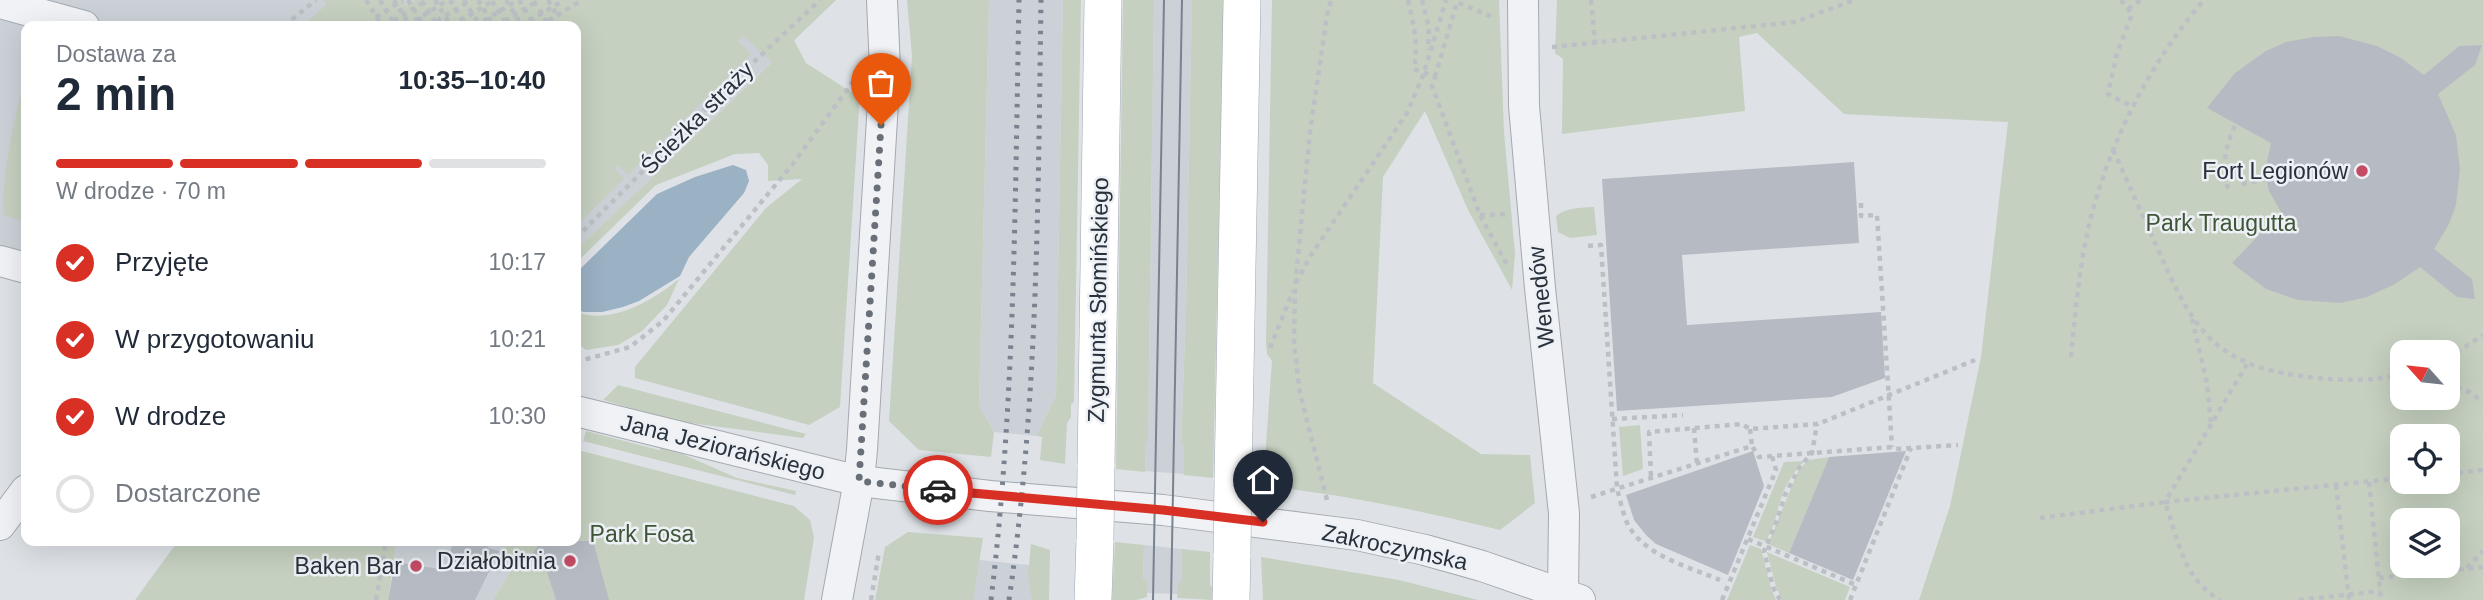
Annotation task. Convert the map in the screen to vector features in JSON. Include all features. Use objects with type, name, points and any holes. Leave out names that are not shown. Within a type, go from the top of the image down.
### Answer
[{"type":"main road","name":"Zygmunta Słomińskiego","points":[[1093,600],[1104,0]]},
{"type":"main road","points":[[1231,600],[1242,0]]},
{"type":"street","points":[[837,600],[859,481],[885,69],[882,0]]},
{"type":"street","points":[[0,3],[67,21]]},
{"type":"street","name":"Wenedów","points":[[1513,11],[1571,597]]},
{"type":"street","points":[[0,261],[21,267]]},
{"type":"street","name":"Jana Jeziorańskiego","points":[[581,412],[859,481],[990,496],[1163,510]]},
{"type":"street","points":[[0,525],[21,497]]},
{"type":"street","name":"Zakroczymska","points":[[1163,510],[1394,542],[1482,566],[1571,597]]},
{"type":"path","points":[[290,21],[316,0]]},
{"type":"path","points":[[366,0],[380,21]]},
{"type":"path","points":[[370,7],[380,0],[392,21]]},
{"type":"path","points":[[376,17],[396,2],[406,0],[422,21]]},
{"type":"path","points":[[435,0],[448,21]]},
{"type":"path","points":[[415,21],[449,0],[462,20],[493,0],[505,21]]},
{"type":"path","points":[[478,0],[491,21]]},
{"type":"path","points":[[484,21],[508,3],[519,0],[531,20],[563,0],[568,9]]},
{"type":"path","points":[[548,0],[557,15]]},
{"type":"path","name":"Ścieżka straży","points":[[581,233],[726,88],[820,0]]},
{"type":"path","points":[[1327,500],[1300,393],[1294,344],[1294,287],[1310,132],[1327,15],[1332,0]]},
{"type":"path","points":[[1408,0],[1415,34],[1416,58],[1413,69],[1435,77]]},
{"type":"path","points":[[1422,0],[1429,28],[1427,58]]},
{"type":"path","points":[[1269,354],[1294,287],[1311,255],[1407,113],[1424,73],[1446,0]]},
{"type":"path","points":[[1591,0],[1595,43]]},
{"type":"path","points":[[1542,48],[1795,22],[1854,0]]},
{"type":"path","points":[[2121,0],[2132,14],[2118,53],[2108,94],[2133,107]]},
{"type":"path","points":[[2128,9],[2141,0]]},
{"type":"path","points":[[2071,357],[2088,229],[2113,150],[2167,46],[2204,0]]},
{"type":"path","points":[[397,21],[424,1],[435,21]]},
{"type":"path","points":[[440,21],[467,1],[476,21]]},
{"type":"path","points":[[510,21],[536,1],[546,21]]},
{"type":"path","points":[[548,21],[579,1]]},
{"type":"path","points":[[396,2],[406,21]]},
{"type":"path","points":[[1513,11],[1457,2],[1432,86],[1480,215],[1493,244],[1514,277]]},
{"type":"path","points":[[508,3],[519,21]]},
{"type":"path","points":[[581,361],[630,347],[663,321],[792,165],[862,69]]},
{"type":"path","points":[[2228,189],[2224,158],[2236,124]]},
{"type":"path","points":[[2113,150],[2180,300],[2191,317],[2223,350],[2247,364],[2284,374],[2353,380],[2390,376]]},
{"type":"path","points":[[2242,184],[2266,179]]},
{"type":"path","points":[[1861,203],[1861,216],[1877,215],[1892,447]]},
{"type":"path","points":[[1480,215],[1515,213]]},
{"type":"path","points":[[1588,246],[1601,245],[1617,488],[1628,524],[1640,541],[1660,554],[1720,580]]},
{"type":"path","points":[[2191,317],[2207,383],[2211,425]]},
{"type":"path","points":[[2460,350],[2483,335]]},
{"type":"path","points":[[1651,476],[1648,432],[1742,424],[1750,429],[1818,424],[1975,360]]},
{"type":"path","points":[[2165,502],[2247,364]]},
{"type":"path","points":[[2460,388],[2483,402]]},
{"type":"path","points":[[1612,419],[1683,415]]},
{"type":"path","points":[[1780,600],[1773,587],[1764,551],[1785,495],[1799,468],[1812,453],[1818,424]]},
{"type":"path","points":[[1694,428],[1697,465]]},
{"type":"path","points":[[1750,429],[1752,446],[1759,457],[1892,447],[1958,446]]},
{"type":"path","points":[[1587,498],[1752,446]]},
{"type":"path","points":[[1850,600],[1911,448]]},
{"type":"path","points":[[1722,600],[1776,470],[1772,456]]},
{"type":"path","points":[[2460,473],[2483,470]]},
{"type":"path","points":[[2040,519],[2165,502],[2390,480]]},
{"type":"path","points":[[2369,482],[2381,600]]},
{"type":"path","points":[[2336,485],[2348,597]]},
{"type":"path","points":[[2165,502],[2190,572],[2205,592],[2220,600]]},
{"type":"path","points":[[1748,539],[1856,584]]},
{"type":"path","points":[[376,600],[385,546]]},
{"type":"path","points":[[2466,569],[2483,551]]},
{"type":"path","points":[[871,600],[879,552]]},
{"type":"path","points":[[2379,578],[2483,567]]},
{"type":"path","points":[[2299,600],[2348,597],[2380,591]]},
{"type":"shaded area","points":[[0,0],[836,0],[581,245],[581,21],[21,21],[21,279],[0,273]]},
{"type":"shaded area","points":[[989,0],[1063,0],[1056,395],[1037,436],[994,432],[979,406]]},
{"type":"shaded area","points":[[1154,0],[1192,0],[1181,444],[1184,445],[1184,474],[1145,471],[1148,441]]},
{"type":"shaded area","points":[[1144,545],[1182,549],[1178,594],[1147,593],[1147,580],[1143,579]]},
{"type":"shaded area","points":[[396,546],[503,546],[518,560],[493,600],[389,600]]},
{"type":"shaded area","points":[[980,560],[1029,565],[1032,600],[957,600],[961,574]]},
{"type":"green space","points":[[323,0],[402,0],[406,6],[415,0],[836,0],[794,40],[806,63],[851,92],[861,79],[840,407],[809,425],[635,378],[635,367],[766,208],[802,179],[768,181],[768,165],[759,153],[735,154],[656,185],[581,258],[581,245],[772,62],[743,36],[738,41],[751,54],[628,175],[618,165],[615,169],[624,179],[581,221],[581,21],[308,21],[327,4]]},
{"type":"green space","points":[[907,0],[989,0],[979,406],[994,432],[991,457],[919,450],[889,421],[912,56]]},
{"type":"green space","points":[[1063,0],[1081,0],[1074,402],[1071,404],[1071,417],[1067,423],[1065,464],[1040,460],[1042,437],[1037,436],[1056,395]]},
{"type":"green space","points":[[1123,0],[1154,0],[1148,441],[1145,472],[1116,469]]},
{"type":"green space","points":[[1192,0],[1224,0],[1213,478],[1184,475],[1184,445],[1181,444]]},
{"type":"green space","points":[[1272,0],[1499,0],[1504,132],[1515,254],[1512,290],[1468,210],[1425,111],[1383,177],[1373,383],[1481,454],[1530,455],[1535,503],[1500,530],[1382,504],[1263,486],[1272,361],[1267,354],[1266,342]]},
{"type":"green space","name":"Park Traugutta","points":[[1557,0],[2483,0],[2483,600],[1919,600],[1950,506],[1981,357],[2008,122],[1844,114],[1757,33],[1739,37],[1745,111],[1562,134],[1563,59],[1555,53]]},
{"type":"green space","points":[[21,95],[21,221],[4,215],[3,200]]},
{"type":"green space","points":[[1594,207],[1597,235],[1570,238],[1558,232],[1556,216],[1560,213],[1569,209]]},
{"type":"green space","points":[[679,279],[667,305],[642,331],[618,345],[586,350],[581,346],[581,313],[617,313],[644,303]]},
{"type":"green space","points":[[618,385],[806,434],[803,438],[675,421],[603,400]]},
{"type":"green space","points":[[1640,425],[1643,469],[1623,476],[1619,427]]},
{"type":"green space","points":[[586,431],[659,450],[661,447],[671,449],[737,478],[796,491],[795,495],[583,441]]},
{"type":"green space","name":"Park Fosa","points":[[581,451],[794,506],[810,520],[814,538],[804,600],[493,600],[517,561],[508,556],[503,546],[581,546]]},
{"type":"green space","points":[[1829,457],[1789,553],[1768,544],[1799,469],[1809,460]]},
{"type":"green space","points":[[1805,461],[1785,488],[1767,542],[1753,537],[1784,462]]},
{"type":"green space","points":[[908,532],[983,538],[973,600],[875,600],[885,547]]},
{"type":"green space","points":[[1115,542],[1144,545],[1143,579],[1147,580],[1147,597],[1112,600]]},
{"type":"green space","points":[[1031,544],[1050,550],[1049,600],[1032,600],[1028,576]]},
{"type":"green space","points":[[1750,545],[1761,549],[1776,600],[1727,600]]},
{"type":"green space","points":[[174,546],[396,546],[388,600],[135,600]]},
{"type":"green space","points":[[1182,549],[1210,552],[1213,600],[1177,598],[1178,582],[1181,583]]},
{"type":"green space","points":[[1767,552],[1850,587],[1845,600],[1782,600]]},
{"type":"green space","points":[[1261,557],[1399,580],[1478,600],[1263,600]]},
{"type":"water","points":[[733,165],[746,170],[749,181],[744,193],[689,257],[680,276],[639,301],[623,307],[602,312],[581,311],[581,268],[657,194],[695,177]]},
{"type":"building","name":"Fort Legionów","points":[[2339,36],[2377,46],[2401,58],[2424,75],[2459,46],[2482,45],[2475,65],[2438,94],[2456,135],[2460,169],[2456,205],[2449,224],[2434,249],[2472,279],[2475,299],[2457,297],[2420,267],[2395,284],[2367,297],[2341,303],[2298,300],[2266,289],[2232,263],[2281,212],[2269,191],[2265,172],[2271,143],[2207,108],[2235,73],[2266,51],[2286,42]]},
{"type":"building","points":[[1854,162],[1859,243],[1682,255],[1687,325],[1881,312],[1885,378],[1832,397],[1617,411],[1602,179]]},
{"type":"building","points":[[1753,451],[1764,486],[1728,575],[1656,544],[1634,520],[1626,495]]},
{"type":"building","points":[[1906,451],[1853,580],[1789,553],[1829,457]]},
{"type":"building","name":"Działobitnia","points":[[581,541],[593,541],[609,600],[556,600],[547,572],[532,554],[538,546],[581,546]]},
{"type":"building","points":[[452,546],[489,546],[499,551],[475,600],[388,600],[395,562],[446,570]]},
{"type":"tram line","points":[[1153,600],[1164,0]]},
{"type":"tram line","points":[[1171,600],[1182,0]]},
{"type":"railway","points":[[991,600],[1009,375],[1019,0]]},
{"type":"railway","points":[[1009,600],[1019,525],[1031,375],[1041,0]]},
{"type":"way so far","points":[[881,125],[859,481],[938,490]]},
{"type":"place","name":"Fort Legionów","points":[[2362,171]]},
{"type":"place","name":"Działobitnia","points":[[570,561]]},
{"type":"place","name":"Baken Bar","points":[[416,566]]},
{"type":"route","points":[[938,490],[1163,510],[1263,522]]}]
